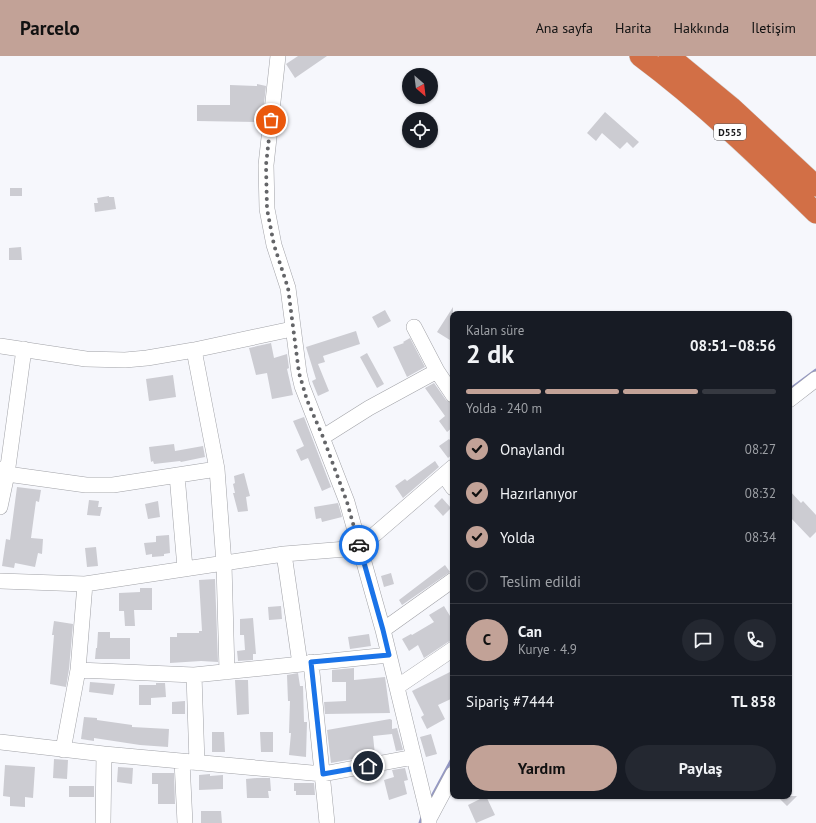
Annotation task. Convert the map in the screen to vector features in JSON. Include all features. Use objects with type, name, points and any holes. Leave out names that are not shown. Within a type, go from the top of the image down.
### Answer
[{"type":"highway","name":"D555","points":[[640,56],[696,101],[762,160],[816,213]]},
{"type":"highway","name":"D555","points":[[669,56],[731,107],[816,186]]},
{"type":"street","points":[[278,56],[266,165],[267,209],[274,245],[288,288],[292,328],[302,386],[347,502],[383,630],[429,821]]},
{"type":"street","points":[[0,346],[86,359],[108,360],[147,358],[194,350],[292,328]]},
{"type":"street","points":[[414,328],[437,371],[450,390]]},
{"type":"street","points":[[0,507],[4,471],[24,349]]},
{"type":"street","points":[[194,350],[217,469],[224,564],[227,672]]},
{"type":"street","points":[[323,437],[369,408],[437,371]]},
{"type":"street","points":[[792,398],[816,379]]},
{"type":"street","points":[[4,471],[97,486],[113,485],[217,469]]},
{"type":"street","points":[[0,581],[85,584],[284,554],[359,548],[448,471]]},
{"type":"street","points":[[177,475],[185,568]]},
{"type":"street","points":[[284,554],[305,663],[323,774],[327,823]]},
{"type":"street","points":[[383,630],[450,582]]},
{"type":"street","points":[[64,750],[78,670],[85,584]]},
{"type":"street","points":[[397,687],[450,651]]},
{"type":"street","points":[[78,670],[194,675],[389,655]]},
{"type":"street","points":[[185,823],[190,762],[194,675]]},
{"type":"street","points":[[0,742],[104,754],[323,774],[414,757]]},
{"type":"street","points":[[103,823],[104,754]]},
{"type":"street","points":[[429,821],[450,780]]},
{"type":"building","points":[[298,56],[327,56],[295,78],[286,64]]},
{"type":"building","points":[[257,84],[266,86],[262,122],[197,121],[197,105],[230,105],[230,85],[257,86]]},
{"type":"building","points":[[605,112],[639,142],[633,148],[627,142],[620,149],[602,133],[596,141],[587,133]]},
{"type":"building","points":[[10,188],[22,188],[22,196],[10,196]]},
{"type":"building","points":[[109,196],[114,197],[116,209],[95,212],[94,203],[98,203],[97,198]]},
{"type":"building","points":[[21,247],[22,260],[9,260],[9,248]]},
{"type":"building","points":[[385,310],[391,321],[378,328],[372,317]]},
{"type":"building","points":[[450,312],[450,340],[437,332]]},
{"type":"building","points":[[356,331],[360,344],[323,356],[325,362],[318,364],[329,391],[318,396],[312,381],[316,379],[306,347]]},
{"type":"building","points":[[410,338],[425,367],[407,377],[393,347],[404,343],[403,342]]},
{"type":"building","points":[[271,343],[274,358],[287,354],[289,368],[287,369],[293,395],[272,399],[267,373],[256,375],[249,348]]},
{"type":"building","points":[[367,353],[384,384],[377,388],[360,357]]},
{"type":"building","points":[[173,375],[176,397],[149,401],[146,379]]},
{"type":"building","points":[[434,383],[446,400],[450,402],[450,430],[447,432],[439,421],[445,416],[425,388]]},
{"type":"building","points":[[304,417],[331,487],[322,491],[308,458],[301,461],[296,450],[304,446],[293,421]]},
{"type":"building","points":[[449,439],[450,456],[448,458],[439,446]]},
{"type":"building","points":[[174,444],[175,451],[203,446],[205,457],[181,462],[154,464],[153,461],[151,462],[149,447]]},
{"type":"building","points":[[435,461],[439,467],[403,498],[395,486],[405,479],[407,481]]},
{"type":"building","points":[[244,473],[250,496],[246,497],[248,511],[238,512],[233,493],[235,493],[233,484],[235,483],[234,476]]},
{"type":"building","points":[[17,487],[41,490],[39,502],[36,501],[31,538],[43,539],[42,554],[38,553],[35,567],[15,563],[14,568],[2,566],[6,539],[10,540]]},
{"type":"building","points":[[792,493],[801,503],[803,501],[816,515],[816,532],[810,538],[792,519]]},
{"type":"building","points":[[442,498],[450,507],[450,509],[443,516],[434,506]]},
{"type":"building","points":[[89,500],[99,501],[98,507],[102,507],[100,516],[87,515]]},
{"type":"building","points":[[158,501],[160,517],[148,519],[145,504]]},
{"type":"building","points":[[338,503],[342,517],[322,522],[321,518],[316,519],[314,507]]},
{"type":"building","points":[[169,535],[170,553],[164,554],[164,556],[152,557],[152,554],[146,555],[144,543],[156,542],[156,536]]},
{"type":"building","points":[[96,547],[98,566],[87,567],[85,548]]},
{"type":"building","points":[[445,565],[450,572],[402,605],[399,600]]},
{"type":"building","points":[[391,573],[394,584],[384,587],[381,576]]},
{"type":"building","points":[[215,579],[218,662],[201,661],[170,663],[170,637],[177,637],[177,633],[199,633],[199,631],[202,631],[199,580]]},
{"type":"building","points":[[140,588],[152,588],[152,610],[134,610],[135,626],[125,626],[124,611],[119,611],[119,593],[140,592]]},
{"type":"building","points":[[281,606],[282,619],[269,620],[268,607]]},
{"type":"building","points":[[444,606],[450,616],[450,641],[424,658],[418,645],[409,651],[402,639],[434,622],[429,615]]},
{"type":"building","points":[[253,618],[256,654],[253,654],[253,660],[238,661],[237,651],[245,650],[244,635],[240,635],[240,619]]},
{"type":"building","points":[[54,621],[73,624],[66,687],[50,684]]},
{"type":"building","points":[[98,632],[110,632],[110,638],[130,638],[130,659],[95,659]]},
{"type":"building","points":[[369,634],[371,646],[350,649],[348,637]]},
{"type":"building","points":[[354,668],[354,680],[385,677],[390,713],[325,714],[324,702],[346,701],[346,682],[332,682],[332,670]]},
{"type":"building","points":[[450,672],[450,699],[438,705],[445,719],[427,729],[421,717],[424,715],[412,691]]},
{"type":"building","points":[[298,673],[300,686],[303,686],[304,722],[307,722],[306,757],[289,755],[291,733],[289,733],[290,701],[288,701],[287,675]]},
{"type":"building","points":[[235,680],[248,680],[249,714],[237,715]]},
{"type":"building","points":[[90,682],[115,684],[113,695],[89,692]]},
{"type":"building","points":[[156,683],[165,683],[166,697],[151,698],[151,705],[139,705],[139,685],[156,685]]},
{"type":"building","points":[[185,701],[185,714],[172,714],[172,702]]},
{"type":"building","points":[[84,717],[132,725],[132,727],[169,729],[168,747],[140,745],[94,738],[94,741],[81,739]]},
{"type":"building","points":[[390,719],[392,720],[392,729],[397,728],[403,750],[396,751],[392,734],[373,736],[375,755],[331,763],[327,730]]},
{"type":"building","points":[[212,732],[224,732],[225,752],[212,752]]},
{"type":"building","points":[[260,732],[273,732],[273,752],[261,752]]},
{"type":"building","points":[[431,734],[437,754],[426,757],[420,737]]},
{"type":"building","points":[[54,759],[68,760],[67,779],[53,778]]},
{"type":"building","points":[[5,765],[35,767],[33,798],[25,797],[25,807],[10,806],[10,797],[3,796]]},
{"type":"building","points":[[118,767],[133,768],[132,784],[117,782]]},
{"type":"building","points":[[405,768],[408,780],[404,781],[407,794],[389,800],[384,780],[394,777],[392,770]]},
{"type":"building","points":[[152,773],[174,773],[175,804],[158,804],[158,784],[152,784]]},
{"type":"building","points":[[210,774],[210,776],[223,775],[223,789],[199,790],[199,775]]},
{"type":"building","points":[[270,778],[271,791],[268,791],[269,798],[247,798],[246,779]]},
{"type":"building","points":[[294,783],[314,783],[315,795],[296,795],[296,791],[294,791]]},
{"type":"building","points":[[69,786],[94,786],[94,797],[69,797]]},
{"type":"building","points":[[792,796],[797,796],[787,806],[780,799],[792,799]]},
{"type":"building","points":[[480,799],[487,799],[495,815],[476,823],[468,805]]},
{"type":"building","points":[[201,811],[221,811],[222,823],[201,823]]},
{"type":"waterway","points":[[792,388],[816,370]]},
{"type":"waterway","points":[[431,798],[450,763]]},
{"type":"waterway","points":[[420,823],[422,817]]},
{"type":"way so far","points":[[271,120],[266,165],[267,209],[274,245],[288,288],[299,373],[307,400],[323,437],[347,502],[359,545]]},
{"type":"route","points":[[359,545],[389,655],[311,662],[323,774],[368,766]]}]
